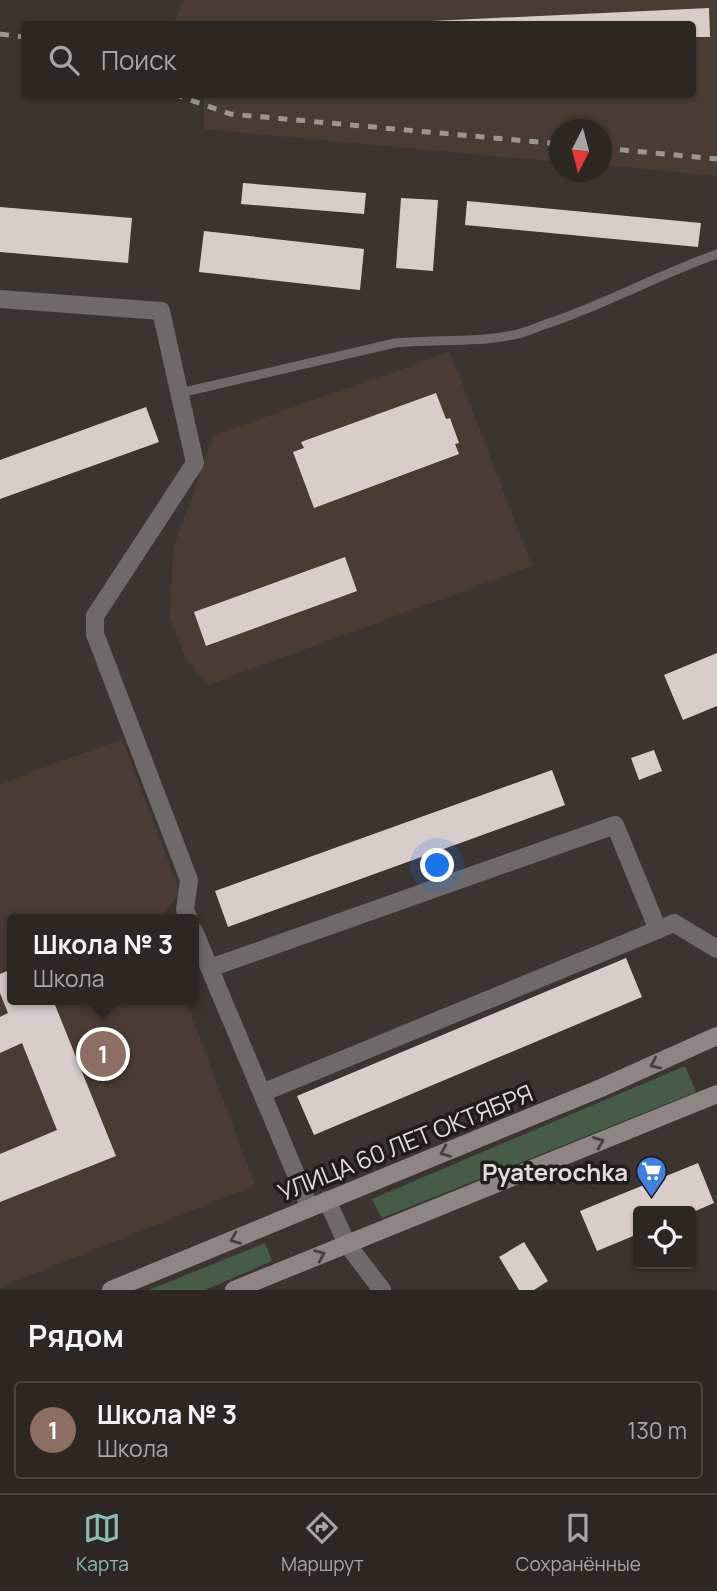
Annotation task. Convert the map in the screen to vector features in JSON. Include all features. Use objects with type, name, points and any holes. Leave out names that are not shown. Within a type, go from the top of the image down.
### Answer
[{"type":"street","points":[[0,299],[161,311],[195,463],[95,616],[95,634],[190,880],[185,910],[187,914]]},
{"type":"street","points":[[210,968],[615,825],[658,930]]},
{"type":"street","points":[[262,1093],[674,923],[717,949]]},
{"type":"street","points":[[199,942],[310,1208]]},
{"type":"street","name":"УЛИЦА 60 ЛЕТ ОКТЯБРЯ","points":[[111,1290],[601,1088],[717,1036]]},
{"type":"street","points":[[234,1290],[717,1094]]},
{"type":"street","points":[[327,1200],[347,1244],[382,1290]]},
{"type":"lane","points":[[180,393],[395,343],[425,340],[469,341],[514,335],[585,311],[717,254]]},
{"type":"shaded area","points":[[184,0],[717,0],[717,176],[612,166],[612,119],[549,119],[549,161],[204,129],[204,98],[696,98],[696,21],[175,21]]},
{"type":"shaded area","points":[[450,352],[532,566],[208,685],[186,659],[170,618],[173,549],[214,435]]},
{"type":"shaded area","points":[[122,739],[180,892],[164,914],[7,914],[7,1005],[188,1005],[255,1185],[0,1287],[0,784]]},
{"type":"green space","points":[[685,1066],[696,1092],[382,1218],[372,1199]]},
{"type":"green space","points":[[265,1243],[272,1261],[205,1290],[149,1290]]},
{"type":"building","points":[[709,8],[710,37],[696,37],[696,21],[431,21]]},
{"type":"building","points":[[243,183],[366,193],[364,214],[241,204]]},
{"type":"building","points":[[401,198],[438,200],[433,271],[396,268]]},
{"type":"building","points":[[467,201],[701,223],[698,247],[465,225]]},
{"type":"building","points":[[0,207],[132,218],[128,263],[0,252]]},
{"type":"building","points":[[204,231],[364,249],[360,290],[199,272]]},
{"type":"building","points":[[436,393],[446,419],[450,418],[459,443],[455,444],[459,454],[314,508],[293,452],[304,448],[301,442]]},
{"type":"building","points":[[146,407],[159,442],[0,499],[0,460]]},
{"type":"building","points":[[345,557],[357,591],[206,646],[194,612]]},
{"type":"building","points":[[717,653],[717,706],[683,720],[664,675]]},
{"type":"building","points":[[654,750],[662,771],[639,780],[631,758]]},
{"type":"building","points":[[552,770],[565,805],[228,927],[215,891]]},
{"type":"building","points":[[626,958],[642,997],[314,1135],[297,1096]]},
{"type":"building","points":[[7,971],[7,1005],[55,1005],[116,1156],[0,1202],[0,1154],[57,1130],[22,1043],[0,1053],[0,1017],[8,1013],[0,993],[0,974]]},
{"type":"building","points":[[698,1163],[714,1203],[696,1211],[696,1206],[633,1206],[633,1236],[597,1251],[580,1211]]},
{"type":"building","points":[[524,1242],[548,1281],[534,1290],[519,1290],[499,1257]]},
{"type":"railway","points":[[0,34],[21,37]]},
{"type":"railway","points":[[185,98],[230,114],[549,143]]},
{"type":"railway","points":[[612,149],[717,159]]},
{"type":"place","name":"Школа № 3","points":[[103,1054]]},
{"type":"place","name":"Pyaterochka","points":[[651,1198]]}]
